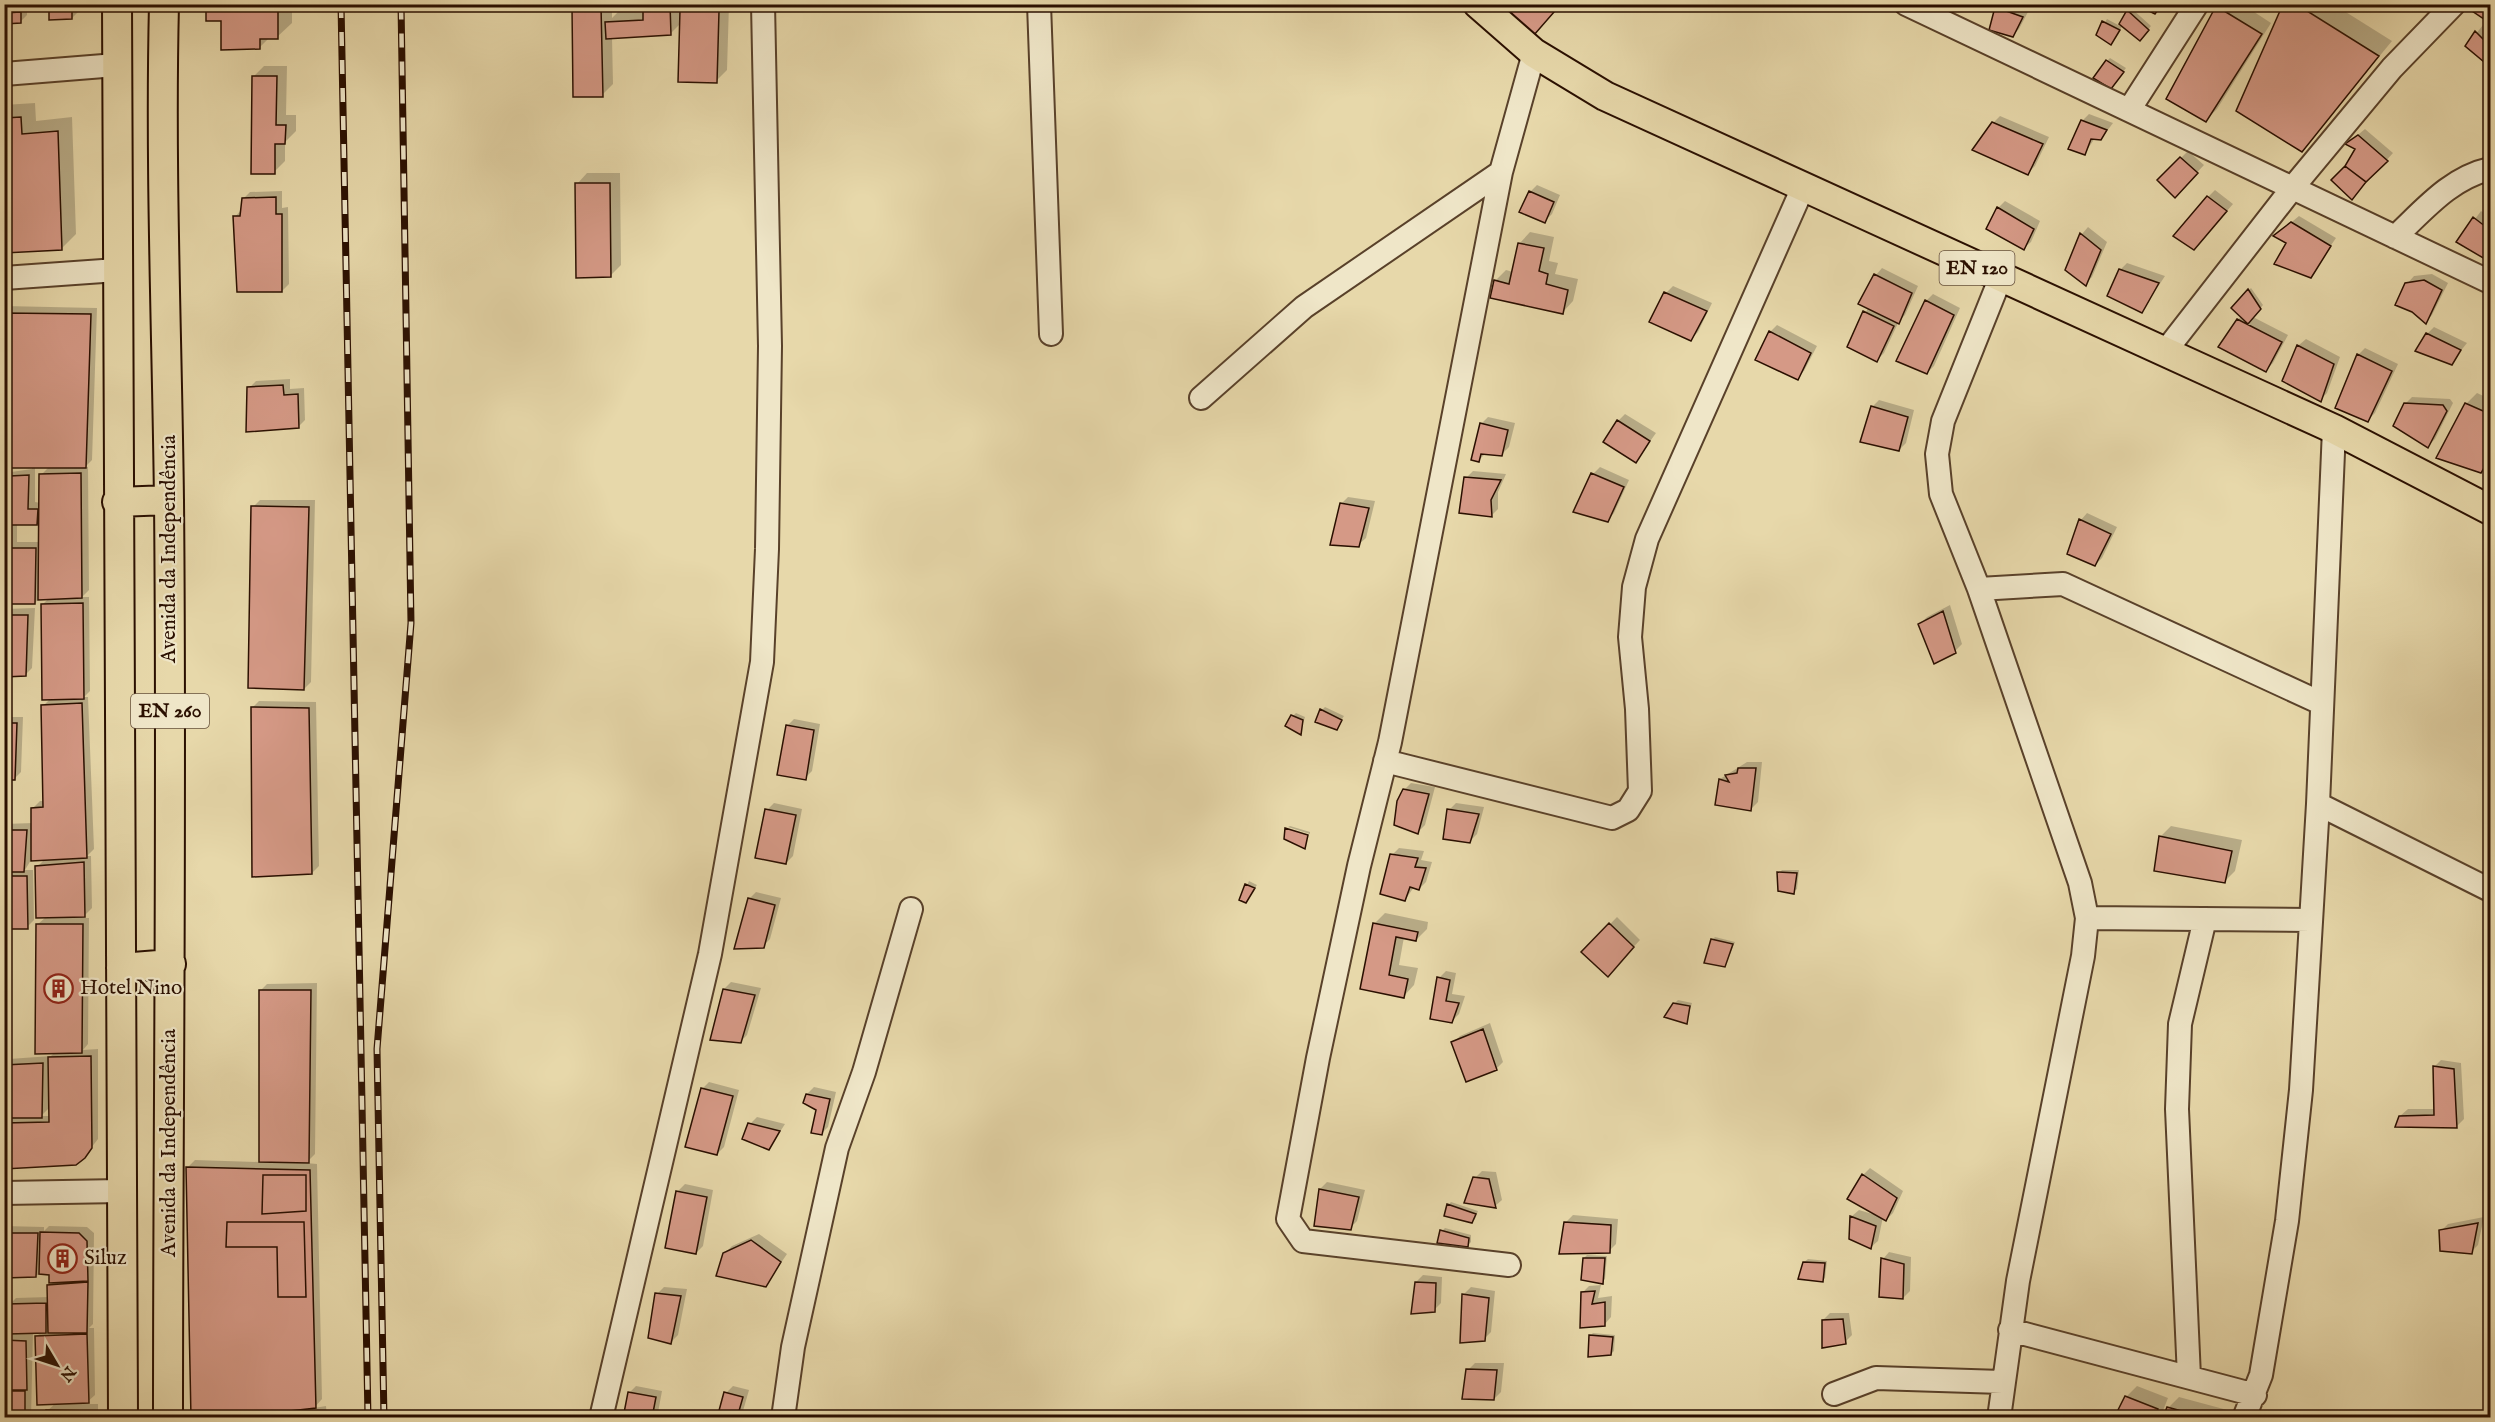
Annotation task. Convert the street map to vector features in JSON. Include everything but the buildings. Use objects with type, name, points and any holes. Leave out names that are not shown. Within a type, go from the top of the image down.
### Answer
[{"type":"main road","name":"EN 260","points":[[117,4],[117,502],[123,1417]]},
{"type":"main road","name":"Avenida da Independência","points":[[164,4],[162,81],[169,500],[171,964],[168,1416]]},
{"type":"main road","name":"EN 120","points":[[1478,4],[1534,53],[1605,96],[1804,185],[2000,279],[2334,429],[2490,510]]},
{"type":"main road","points":[[117,502],[169,500]]},
{"type":"main road","points":[[121,968],[171,964]]},
{"type":"main road","points":[[123,1417],[168,1416]]},
{"type":"street","points":[[601,1418],[710,954],[762,662],[767,549],[770,346],[763,4]]},
{"type":"street","points":[[1039,4],[1052,334]]},
{"type":"street","points":[[1906,4],[2294,186],[2490,282]]},
{"type":"street","points":[[2129,110],[2197,4]]},
{"type":"street","points":[[2164,353],[2294,186],[2392,68],[2454,4]]},
{"type":"street","points":[[1509,1265],[1303,1241],[1288,1219],[1320,1047],[1385,761],[1501,172],[1534,53]]},
{"type":"street","points":[[4,74],[116,65]]},
{"type":"street","points":[[2395,237],[2448,188],[2478,172],[2490,169]]},
{"type":"street","points":[[1201,398],[1304,308],[1501,172]]},
{"type":"street","points":[[1385,761],[1612,818],[1628,810],[1640,791],[1637,709],[1630,637],[1634,587],[1647,539],[1804,185]]},
{"type":"street","points":[[4,278],[117,270]]},
{"type":"street","points":[[1999,1418],[2010,1330],[2070,1032],[2087,918],[2080,883],[1979,590],[1941,494],[1937,454],[1944,421],[2000,279]]},
{"type":"street","points":[[2244,1418],[2255,1395],[2287,1221],[2301,1090],[2318,804],[2334,429]]},
{"type":"street","points":[[1979,590],[2062,584],[2321,703]]},
{"type":"street","points":[[2318,804],[2490,890]]},
{"type":"street","points":[[783,1418],[793,1347],[837,1148],[864,1072],[911,909]]},
{"type":"street","points":[[2087,918],[2311,920]]},
{"type":"street","points":[[2189,1377],[2177,1109],[2180,1024],[2205,919]]},
{"type":"street","points":[[4,1193],[121,1191]]},
{"type":"street","points":[[2010,1330],[2255,1395]]},
{"type":"street","points":[[1834,1394],[1876,1378],[2002,1382]]},
{"type":"railway","points":[[341,4],[368,1418]]},
{"type":"railway","points":[[384,1418],[377,1049],[411,623],[401,4]]},
{"type":"place","name":"Hotel Nino","points":[[59,988]]},
{"type":"place","name":"Siluz","points":[[63,1258]]}]
